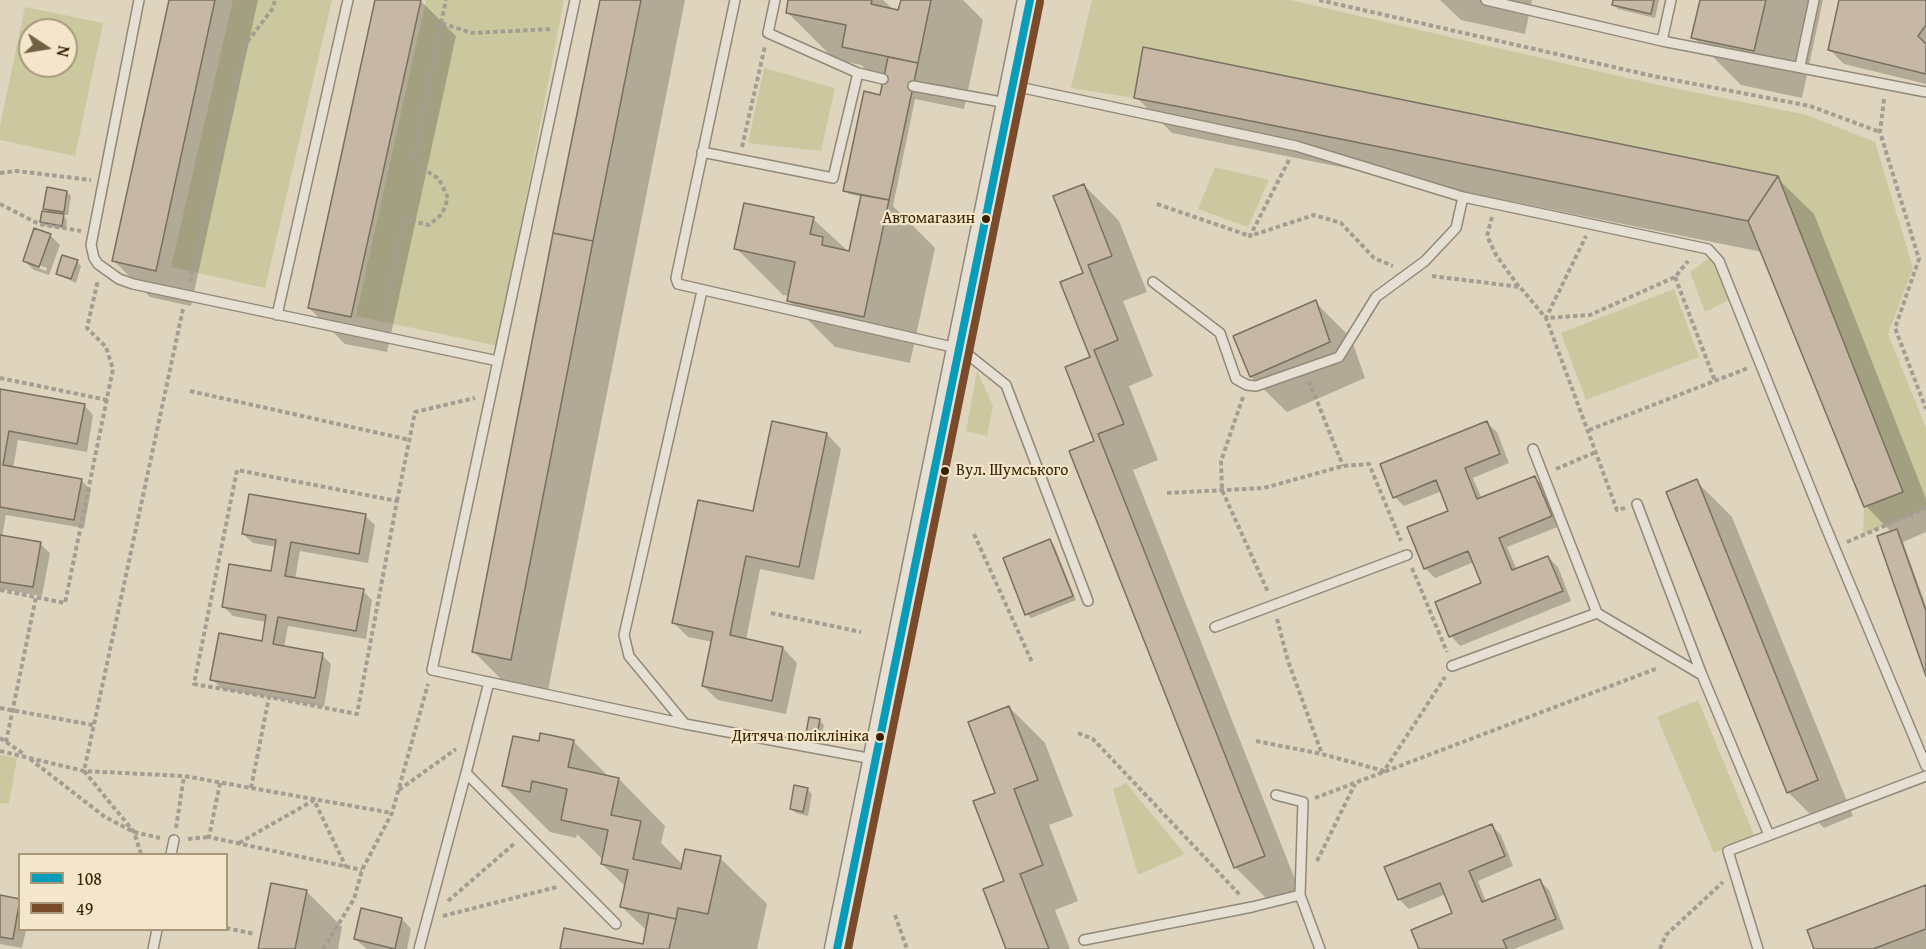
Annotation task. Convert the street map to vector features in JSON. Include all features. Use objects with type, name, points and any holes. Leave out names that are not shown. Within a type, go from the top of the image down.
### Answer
[{"type":"street","points":[[837,949],[961,349],[1030,0]]},
{"type":"lane","points":[[139,0],[93,233],[91,251],[102,267],[126,282],[498,361]]},
{"type":"lane","points":[[277,315],[348,0]]},
{"type":"lane","points":[[575,0],[432,670],[685,724],[876,760]]},
{"type":"lane","points":[[735,0],[676,278],[681,286],[961,349],[1006,385],[1088,601]]},
{"type":"lane","points":[[775,0],[768,33],[858,73],[883,79]]},
{"type":"lane","points":[[1486,0],[1515,3],[1662,41],[1926,92]]},
{"type":"lane","points":[[1662,41],[1671,0]]},
{"type":"lane","points":[[1800,66],[1814,0]]},
{"type":"lane","points":[[702,152],[833,178],[858,73]]},
{"type":"lane","points":[[913,86],[1011,95],[1296,146],[1463,197],[1708,249],[1719,261],[1834,547],[1926,766]]},
{"type":"lane","points":[[1153,282],[1220,333],[1236,379],[1247,385],[1256,386],[1339,357],[1376,297],[1425,261],[1456,228],[1463,197]]},
{"type":"lane","points":[[685,724],[629,656],[624,635],[702,291]]},
{"type":"lane","points":[[1535,454],[1597,612],[1702,675]]},
{"type":"lane","points":[[1637,504],[1702,675],[1769,835]]},
{"type":"lane","points":[[1215,627],[1407,555]]},
{"type":"lane","points":[[1452,666],[1597,612]]},
{"type":"lane","points":[[419,949],[424,921],[489,682]]},
{"type":"lane","points":[[466,773],[616,924]]},
{"type":"lane","points":[[1758,949],[1728,851],[1926,776]]},
{"type":"lane","points":[[1276,795],[1303,802],[1300,895],[1320,949]]},
{"type":"lane","points":[[171,853],[174,840]]},
{"type":"lane","points":[[1084,940],[1252,907],[1300,895]]},
{"type":"lane","points":[[153,949],[157,931]]},
{"type":"path","points":[[84,771],[186,296],[245,45],[273,8],[275,0]]},
{"type":"path","points":[[380,337],[404,219],[429,225],[442,214],[448,198],[439,178],[413,162],[446,0]]},
{"type":"path","points":[[1319,0],[1653,76],[1810,106],[1880,132]]},
{"type":"path","points":[[441,23],[472,33],[543,28],[569,31]]},
{"type":"path","points":[[739,158],[768,33]]},
{"type":"path","points":[[1885,92],[1880,132],[1919,259],[1895,328],[1926,409]]},
{"type":"path","points":[[1250,236],[1296,146]]},
{"type":"path","points":[[0,173],[17,171],[104,181]]},
{"type":"path","points":[[0,204],[39,224],[93,233]]},
{"type":"path","points":[[1157,204],[1250,236],[1314,214],[1341,223],[1374,258],[1409,272],[1520,287]]},
{"type":"path","points":[[1495,204],[1488,236],[1496,255],[1546,318],[1617,510],[1637,504]]},
{"type":"path","points":[[1546,318],[1592,224]]},
{"type":"path","points":[[1546,318],[1590,315],[1675,277],[1701,246]]},
{"type":"path","points":[[0,590],[65,603],[113,369],[106,347],[87,328],[102,267]]},
{"type":"path","points":[[1675,277],[1715,381]]},
{"type":"path","points":[[1589,430],[1760,364]]},
{"type":"path","points":[[1304,369],[1343,466]]},
{"type":"path","points":[[0,378],[107,400]]},
{"type":"path","points":[[1247,385],[1221,461],[1222,490],[1274,605],[1288,661],[1322,754]]},
{"type":"path","points":[[190,391],[410,440]]},
{"type":"path","points":[[397,501],[237,470],[194,684],[357,714],[415,412],[472,398],[490,400]]},
{"type":"path","points":[[1535,454],[1552,471],[1596,452]]},
{"type":"path","points":[[1834,547],[1926,508]]},
{"type":"path","points":[[974,534],[1032,662]]},
{"type":"path","points":[[6,741],[36,597]]},
{"type":"path","points":[[771,614],[861,632]]},
{"type":"path","points":[[1303,802],[1678,660]]},
{"type":"path","points":[[323,949],[354,899],[362,870],[392,813],[432,670]]},
{"type":"path","points":[[250,788],[269,697]]},
{"type":"path","points":[[0,708],[93,725]]},
{"type":"path","points":[[1078,733],[1093,739],[1252,907]]},
{"type":"path","points":[[398,791],[476,735]]},
{"type":"path","points":[[0,738],[27,756],[105,817],[134,832],[174,840],[209,837],[362,870]]},
{"type":"path","points":[[1257,741],[1322,754],[1384,771]]},
{"type":"path","points":[[0,752],[27,756],[84,771],[184,776],[392,813]]},
{"type":"path","points":[[84,771],[134,832],[140,853]]},
{"type":"path","points":[[174,840],[184,776]]},
{"type":"path","points":[[209,837],[220,783]]},
{"type":"path","points":[[1300,895],[1355,783]]},
{"type":"path","points":[[238,843],[314,800]]},
{"type":"path","points":[[314,800],[346,867]]},
{"type":"path","points":[[424,921],[525,834]]},
{"type":"path","points":[[1660,949],[1666,935],[1735,871]]},
{"type":"path","points":[[424,921],[573,883]]},
{"type":"path","points":[[895,915],[907,949]]},
{"type":"path","points":[[228,928],[255,934]]},
{"type":"shaded area","points":[[233,0],[332,0],[265,288],[171,267]]},
{"type":"shaded area","points":[[426,0],[564,0],[498,346],[356,316]]},
{"type":"shaded area","points":[[1092,0],[1290,0],[1649,83],[1807,115],[1875,142],[1913,268],[1888,334],[1926,428],[1926,508],[1863,535],[1864,507],[1902,492],[1778,176],[1144,47],[1134,98],[1071,88]]},
{"type":"shaded area","points":[[25,7],[103,23],[75,156],[0,140],[0,126],[18,40],[18,78],[78,78],[78,18],[23,18]]},
{"type":"shaded area","points":[[764,68],[835,88],[821,151],[748,143]]},
{"type":"shaded area","points":[[1215,167],[1269,180],[1248,227],[1198,209]]},
{"type":"shaded area","points":[[1711,257],[1728,300],[1705,312],[1690,272]]},
{"type":"shaded area","points":[[1674,289],[1699,357],[1586,400],[1561,333]]},
{"type":"shaded area","points":[[977,371],[993,406],[987,436],[966,431]]},
{"type":"shaded area","points":[[1698,700],[1754,835],[1714,853],[1657,717]]},
{"type":"shaded area","points":[[0,755],[17,758],[9,804],[0,803]]},
{"type":"shaded area","points":[[1126,783],[1185,854],[1138,875],[1113,789]]},
{"type":"building","points":[[169,0],[215,0],[156,271],[112,261]]},
{"type":"building","points":[[375,0],[421,0],[351,317],[308,308]]},
{"type":"building","points":[[600,0],[641,0],[593,241],[553,233]]},
{"type":"building","points":[[788,0],[872,0],[871,4],[898,10],[901,0],[931,0],[918,63],[842,47],[846,25],[786,13]]},
{"type":"building","points":[[1613,0],[1654,0],[1651,14],[1612,5]]},
{"type":"building","points":[[1700,0],[1766,0],[1754,51],[1691,38]]},
{"type":"building","points":[[1839,0],[1926,0],[1926,25],[1918,36],[1926,44],[1926,74],[1828,50]]},
{"type":"building","points":[[1143,47],[1778,176],[1748,221],[1134,98]]},
{"type":"building","points":[[888,57],[918,63],[889,200],[843,191],[864,91],[880,95]]},
{"type":"building","points":[[1778,176],[1903,492],[1864,507],[1748,221]]},
{"type":"building","points":[[1084,184],[1112,256],[1088,265],[1118,340],[1094,350],[1124,424],[1098,434],[1265,856],[1234,868],[1069,451],[1094,441],[1065,367],[1090,357],[1060,282],[1083,273],[1053,196]]},
{"type":"building","points":[[47,187],[67,191],[64,212],[43,209]]},
{"type":"building","points":[[861,195],[889,200],[864,317],[787,301],[795,262],[734,249],[744,203],[814,217],[810,234],[823,237],[822,245],[849,251]]},
{"type":"building","points":[[42,211],[64,214],[62,226],[40,222]]},
{"type":"building","points":[[34,228],[51,234],[39,267],[23,261]]},
{"type":"building","points":[[553,233],[593,241],[511,660],[472,652]]},
{"type":"building","points":[[62,255],[78,260],[71,279],[56,274]]},
{"type":"building","points":[[1316,300],[1330,342],[1250,377],[1233,336]]},
{"type":"building","points":[[0,389],[85,404],[77,444],[9,431],[3,465],[82,479],[74,520],[0,507]]},
{"type":"building","points":[[772,421],[827,433],[799,567],[746,556],[730,635],[783,647],[772,701],[702,686],[713,632],[672,623],[698,500],[753,511]]},
{"type":"building","points":[[1487,421],[1500,454],[1465,468],[1477,499],[1535,476],[1552,516],[1499,538],[1512,570],[1548,556],[1563,591],[1449,637],[1435,602],[1481,583],[1468,551],[1424,569],[1407,527],[1448,511],[1436,480],[1393,498],[1380,464]]},
{"type":"building","points":[[1697,479],[1818,780],[1787,793],[1666,492]]},
{"type":"building","points":[[249,494],[366,514],[359,554],[291,542],[285,576],[364,589],[356,631],[278,617],[273,644],[323,653],[315,698],[210,680],[219,633],[262,641],[266,615],[222,607],[229,564],[271,571],[276,540],[242,534]]},
{"type":"building","points":[[1897,529],[1926,611],[1926,676],[1877,536]]},
{"type":"building","points":[[0,535],[41,542],[33,587],[0,582]]},
{"type":"building","points":[[1050,539],[1073,596],[1025,615],[1003,558]]},
{"type":"building","points":[[1009,706],[1038,780],[1014,789],[1043,865],[1020,874],[1049,949],[1006,949],[983,889],[1004,881],[973,801],[995,793],[968,722]]},
{"type":"building","points":[[809,717],[820,719],[817,735],[806,733]]},
{"type":"building","points":[[540,733],[574,740],[568,767],[619,778],[611,815],[641,821],[633,859],[681,869],[685,849],[721,856],[708,914],[678,908],[676,919],[620,907],[628,870],[601,864],[608,830],[561,820],[567,789],[532,781],[530,792],[502,786],[513,736],[539,741]]},
{"type":"building","points":[[794,785],[808,788],[803,812],[790,809]]},
{"type":"building","points":[[1492,824],[1505,856],[1469,871],[1482,902],[1540,879],[1556,919],[1503,940],[1507,949],[1419,949],[1411,930],[1452,913],[1440,883],[1398,900],[1384,867]]},
{"type":"building","points":[[271,883],[307,890],[295,949],[258,949]]},
{"type":"building","points":[[1926,885],[1926,929],[1873,949],[1814,949],[1807,930]]},
{"type":"building","points":[[0,895],[18,899],[13,939],[0,937]]},
{"type":"building","points":[[361,908],[402,918],[395,949],[354,939]]},
{"type":"building","points":[[649,913],[676,919],[669,949],[560,949],[564,928],[643,944]]},
{"type":"transit line","name":"108","points":[[837,949],[1030,0]]},
{"type":"transit line","name":"49","points":[[848,949],[1040,2]]},
{"type":"place","name":"Автомагазин","points":[[986,219]]},
{"type":"place","name":"Вул. Шумського","points":[[945,471]]},
{"type":"place","name":"Дитяча поліклініка","points":[[880,737]]}]
